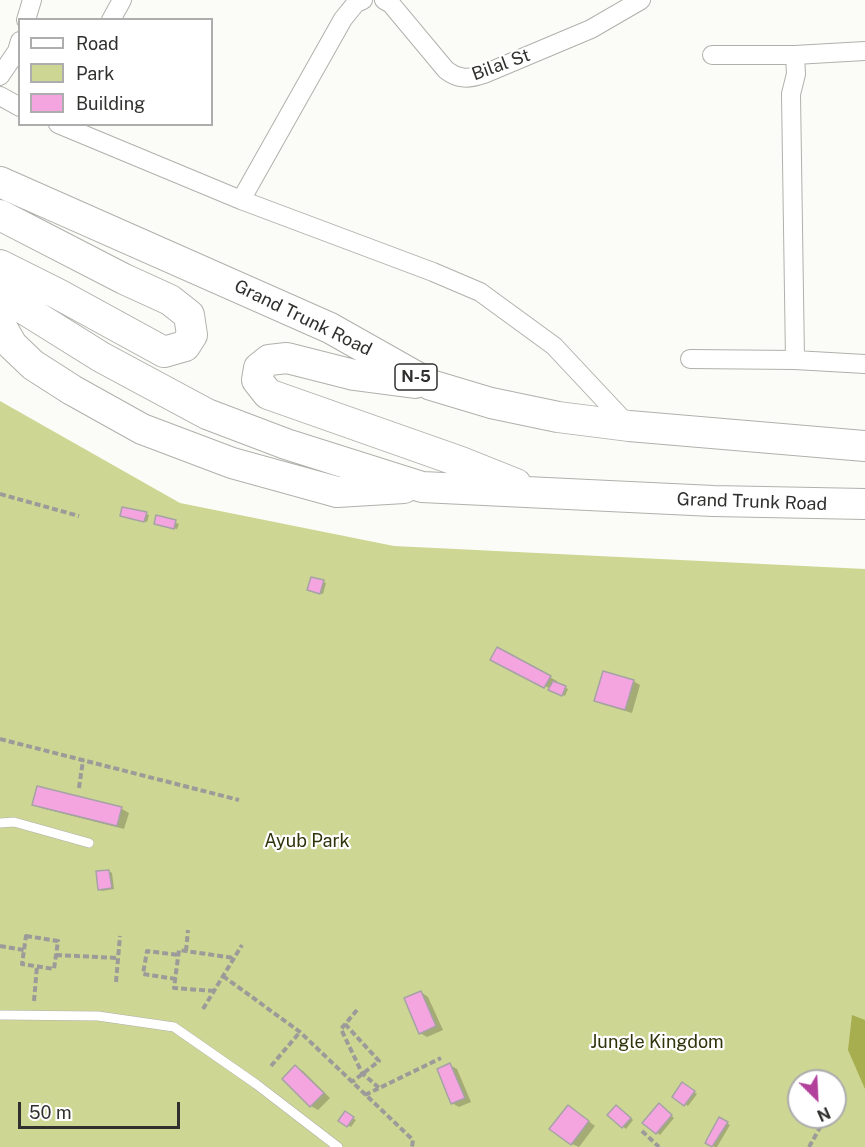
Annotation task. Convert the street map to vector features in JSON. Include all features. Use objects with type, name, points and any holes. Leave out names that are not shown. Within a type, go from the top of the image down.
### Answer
[{"type":"highway","name":"Grand Trunk Road","points":[[1,181],[330,328],[431,385],[513,408],[558,417],[629,426],[865,446]]},
{"type":"highway","points":[[0,215],[170,300],[189,315],[192,334],[185,346],[164,352],[0,265]]},
{"type":"highway","name":"Grand Trunk Road","points":[[0,294],[101,357],[207,414],[286,444],[422,487],[713,501],[865,504]]},
{"type":"highway","points":[[0,324],[12,345],[33,365],[72,390],[142,429],[232,463],[337,492],[422,487]]},
{"type":"highway","points":[[431,385],[354,375],[286,358],[269,360],[259,368],[257,380],[268,394],[461,462],[538,493]]},
{"type":"street","points":[[27,18],[32,0]]},
{"type":"street","points":[[112,18],[122,0]]},
{"type":"street","points":[[241,200],[343,19],[356,3],[363,0]]},
{"type":"street","name":"Bilal St","points":[[384,0],[391,4],[446,70],[462,79],[484,74],[591,29],[641,0]]},
{"type":"street","points":[[0,76],[18,46]]},
{"type":"street","points":[[712,55],[795,55],[865,51]]},
{"type":"street","points":[[795,55],[796,75],[791,94],[795,360]]},
{"type":"street","points":[[0,96],[18,106]]},
{"type":"street","points":[[80,129],[241,200],[480,292],[554,346],[629,426]]},
{"type":"street","points":[[690,359],[795,360],[865,364]]},
{"type":"lane","points":[[0,823],[14,822],[90,843]]},
{"type":"lane","points":[[0,1015],[98,1016],[174,1027],[256,1084],[338,1147]]},
{"type":"path","points":[[0,494],[79,516]]},
{"type":"path","points":[[0,739],[239,800]]},
{"type":"path","points":[[79,788],[83,760]]},
{"type":"path","points":[[186,951],[188,930]]},
{"type":"path","points":[[26,936],[58,941],[56,955],[54,969],[22,964],[26,936]]},
{"type":"path","points":[[116,982],[120,936]]},
{"type":"path","points":[[203,1009],[242,945]]},
{"type":"path","points":[[0,946],[24,950]]},
{"type":"path","points":[[214,992],[174,988],[179,950],[234,958]]},
{"type":"path","points":[[176,979],[143,974],[147,951],[179,955]]},
{"type":"path","points":[[56,955],[118,958]]},
{"type":"path","points":[[33,1015],[37,966]]},
{"type":"path","points":[[223,976],[300,1032],[413,1140],[412,1147]]},
{"type":"path","points":[[357,1010],[342,1029],[362,1073],[379,1088]]},
{"type":"path","points":[[345,1024],[379,1060],[352,1082]]},
{"type":"path","points":[[271,1066],[300,1032]]},
{"type":"path","points":[[348,1043],[356,1036]]},
{"type":"path","points":[[365,1095],[441,1058]]},
{"type":"path","points":[[809,1147],[819,1129]]},
{"type":"path","points":[[642,1131],[658,1147]]},
{"type":"green space","name":"Ayub Park","points":[[0,401],[180,503],[394,546],[865,569],[865,1147],[0,1147]]},
{"type":"shaded area","points":[[852,1015],[865,1020],[865,1089],[848,1050]]},
{"type":"building","points":[[122,507],[147,512],[144,522],[120,516]]},
{"type":"building","points":[[156,515],[176,520],[174,529],[154,524]]},
{"type":"building","points":[[311,577],[324,580],[320,594],[307,590]]},
{"type":"building","points":[[497,647],[551,676],[544,688],[490,660]]},
{"type":"building","points":[[603,671],[634,680],[625,710],[594,701]]},
{"type":"building","points":[[553,681],[566,686],[562,696],[548,690]]},
{"type":"building","points":[[37,786],[122,807],[117,826],[32,805]]},
{"type":"building","points":[[109,870],[112,888],[98,890],[96,871]]},
{"type":"building","points":[[421,991],[436,1026],[419,1034],[404,998]]},
{"type":"building","points":[[450,1063],[465,1098],[451,1104],[437,1069]]},
{"type":"building","points":[[295,1065],[324,1093],[310,1107],[282,1079]]},
{"type":"building","points":[[682,1082],[695,1091],[684,1106],[672,1097]]},
{"type":"building","points":[[659,1103],[672,1115],[656,1134],[642,1123]]},
{"type":"building","points":[[568,1105],[589,1121],[571,1145],[549,1129]]},
{"type":"building","points":[[616,1105],[631,1118],[622,1128],[607,1115]]},
{"type":"building","points":[[345,1111],[354,1117],[347,1127],[338,1121]]},
{"type":"building","points":[[719,1117],[728,1122],[712,1147],[705,1143]]},
{"type":"park label","name":"Jungle Kingdom","points":[[657,1042]]}]
